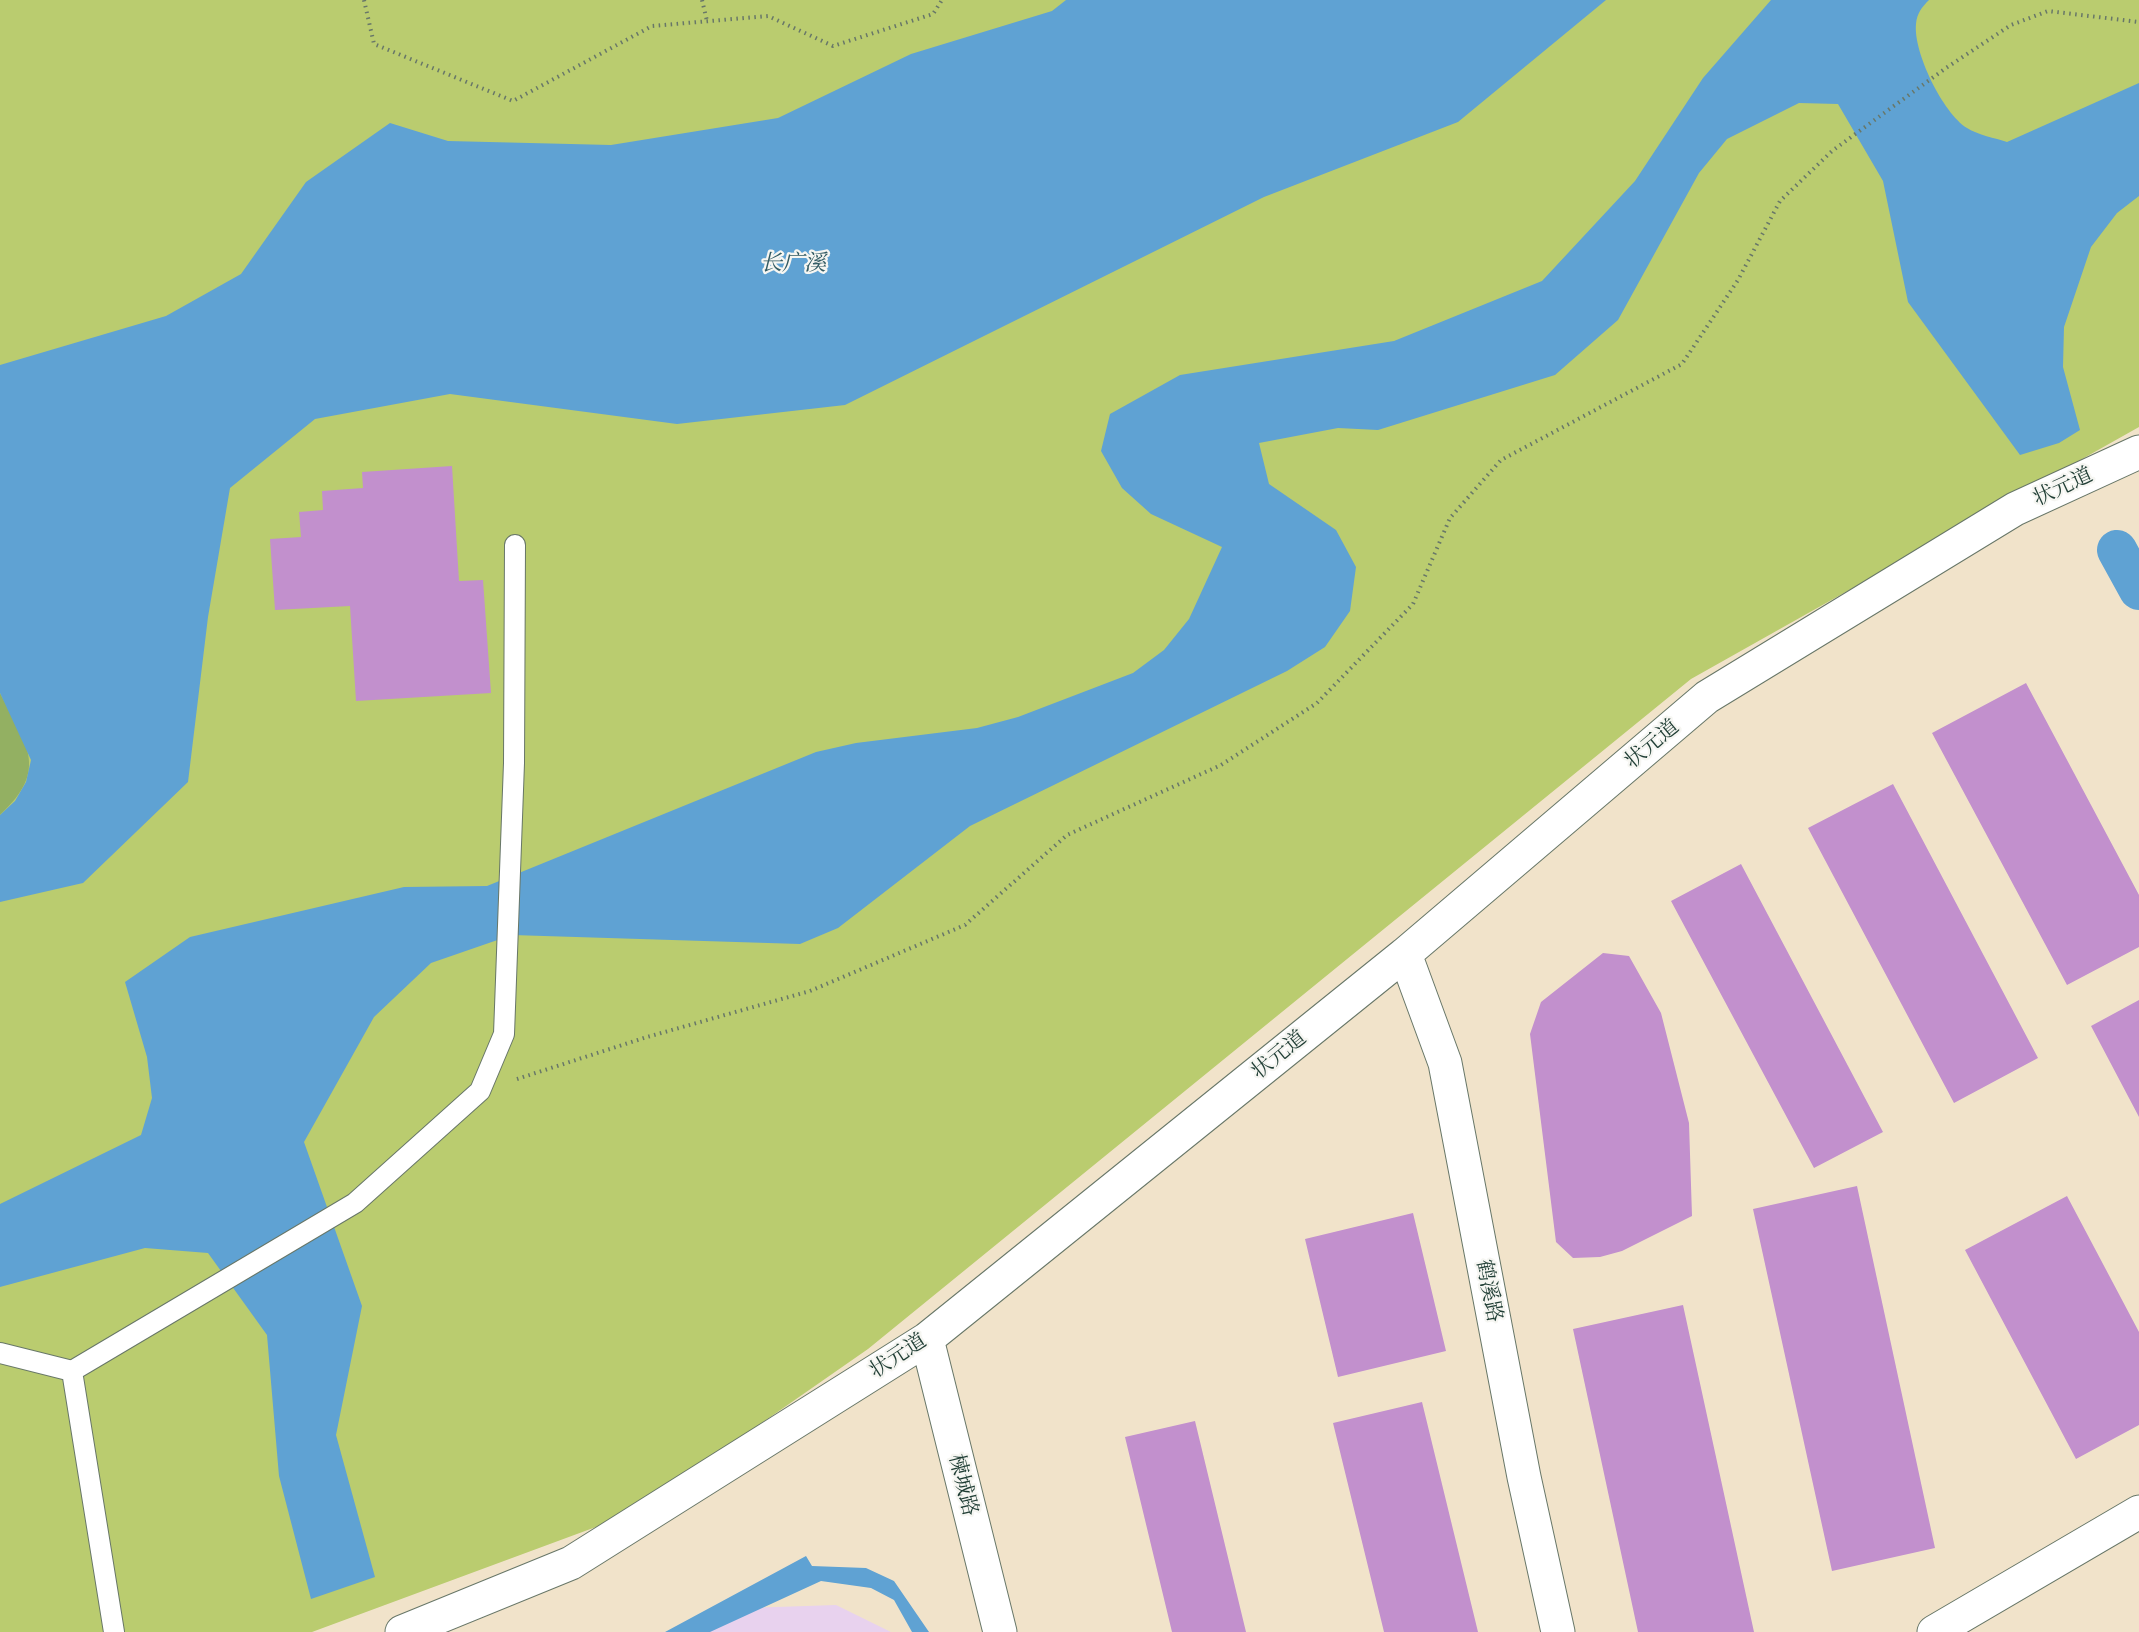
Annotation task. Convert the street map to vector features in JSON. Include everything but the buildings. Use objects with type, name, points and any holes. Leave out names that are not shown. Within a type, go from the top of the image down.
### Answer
[{"type":"street","name":"状元道","points":[[402,1632],[571,1563],[927,1339],[1405,954],[1707,697],[2015,509],[2139,452]]},
{"type":"street","name":"鹤溪路","points":[[1405,954],[1445,1063],[1524,1477],[1558,1632]]},
{"type":"street","name":"楝城路","points":[[927,1339],[1000,1632]]},
{"type":"street","points":[[1934,1632],[2139,1512]]},
{"type":"lane","points":[[0,1353],[72,1371],[355,1203],[480,1091],[504,1034],[511,837],[515,545]]},
{"type":"lane","points":[[72,1371],[114,1632]]},
{"type":"path","points":[[364,0],[374,44],[513,101],[652,26],[768,16],[833,46],[933,14],[942,0]]},
{"type":"path","points":[[702,0],[707,21]]},
{"type":"path","points":[[480,1091],[647,1037],[810,991],[965,925],[1067,835],[1221,765],[1317,703],[1413,604],[1450,518],[1502,460],[1682,364],[1738,280],[1780,201],[1832,151],[1946,68],[2012,25],[2048,11],[2139,22]]},
{"type":"shaded area","points":[[836,1605],[891,1632],[697,1632],[746,1608]]},
{"type":"green space","points":[[0,0],[2139,0],[2139,427],[1691,679],[868,1349],[631,1514],[312,1632],[0,1632]]},
{"type":"green space","points":[[0,693],[25,742],[29,770],[25,784],[0,815]]},
{"type":"water","name":"长广溪","points":[[1066,0],[1606,0],[1458,122],[1264,197],[845,405],[677,424],[450,394],[315,419],[230,488],[208,617],[188,782],[83,883],[0,902],[0,815],[15,801],[26,782],[31,760],[0,693],[0,365],[166,316],[241,274],[306,182],[390,123],[448,141],[611,145],[778,118],[911,54],[1052,11]]},
{"type":"water","points":[[1771,0],[1929,0],[1917,17],[1916,36],[1931,81],[1948,109],[1967,128],[2007,142],[2139,83],[2139,196],[2117,213],[2091,247],[2064,327],[2063,367],[2080,430],[2059,443],[2020,455],[1908,302],[1883,181],[1838,104],[1799,103],[1727,139],[1699,173],[1618,320],[1555,375],[1378,430],[1338,428],[1259,443],[1269,484],[1336,530],[1356,567],[1350,611],[1325,647],[1287,671],[970,826],[838,928],[800,944],[512,935],[431,963],[374,1017],[304,1142],[362,1306],[336,1435],[375,1577],[311,1599],[279,1476],[267,1335],[208,1253],[145,1248],[0,1287],[0,1204],[141,1135],[152,1098],[147,1057],[125,982],[190,937],[404,887],[487,886],[816,752],[856,743],[977,728],[1018,717],[1133,673],[1164,650],[1189,619],[1222,547],[1151,514],[1122,488],[1101,451],[1110,414],[1180,375],[1394,341],[1542,281],[1635,181],[1703,78]]},
{"type":"water","points":[[806,1556],[812,1566],[866,1568],[894,1581],[929,1632],[912,1632],[894,1600],[871,1588],[821,1581],[710,1632],[665,1632]]},
{"type":"waterway","points":[[2117,550],[2139,590]]}]
